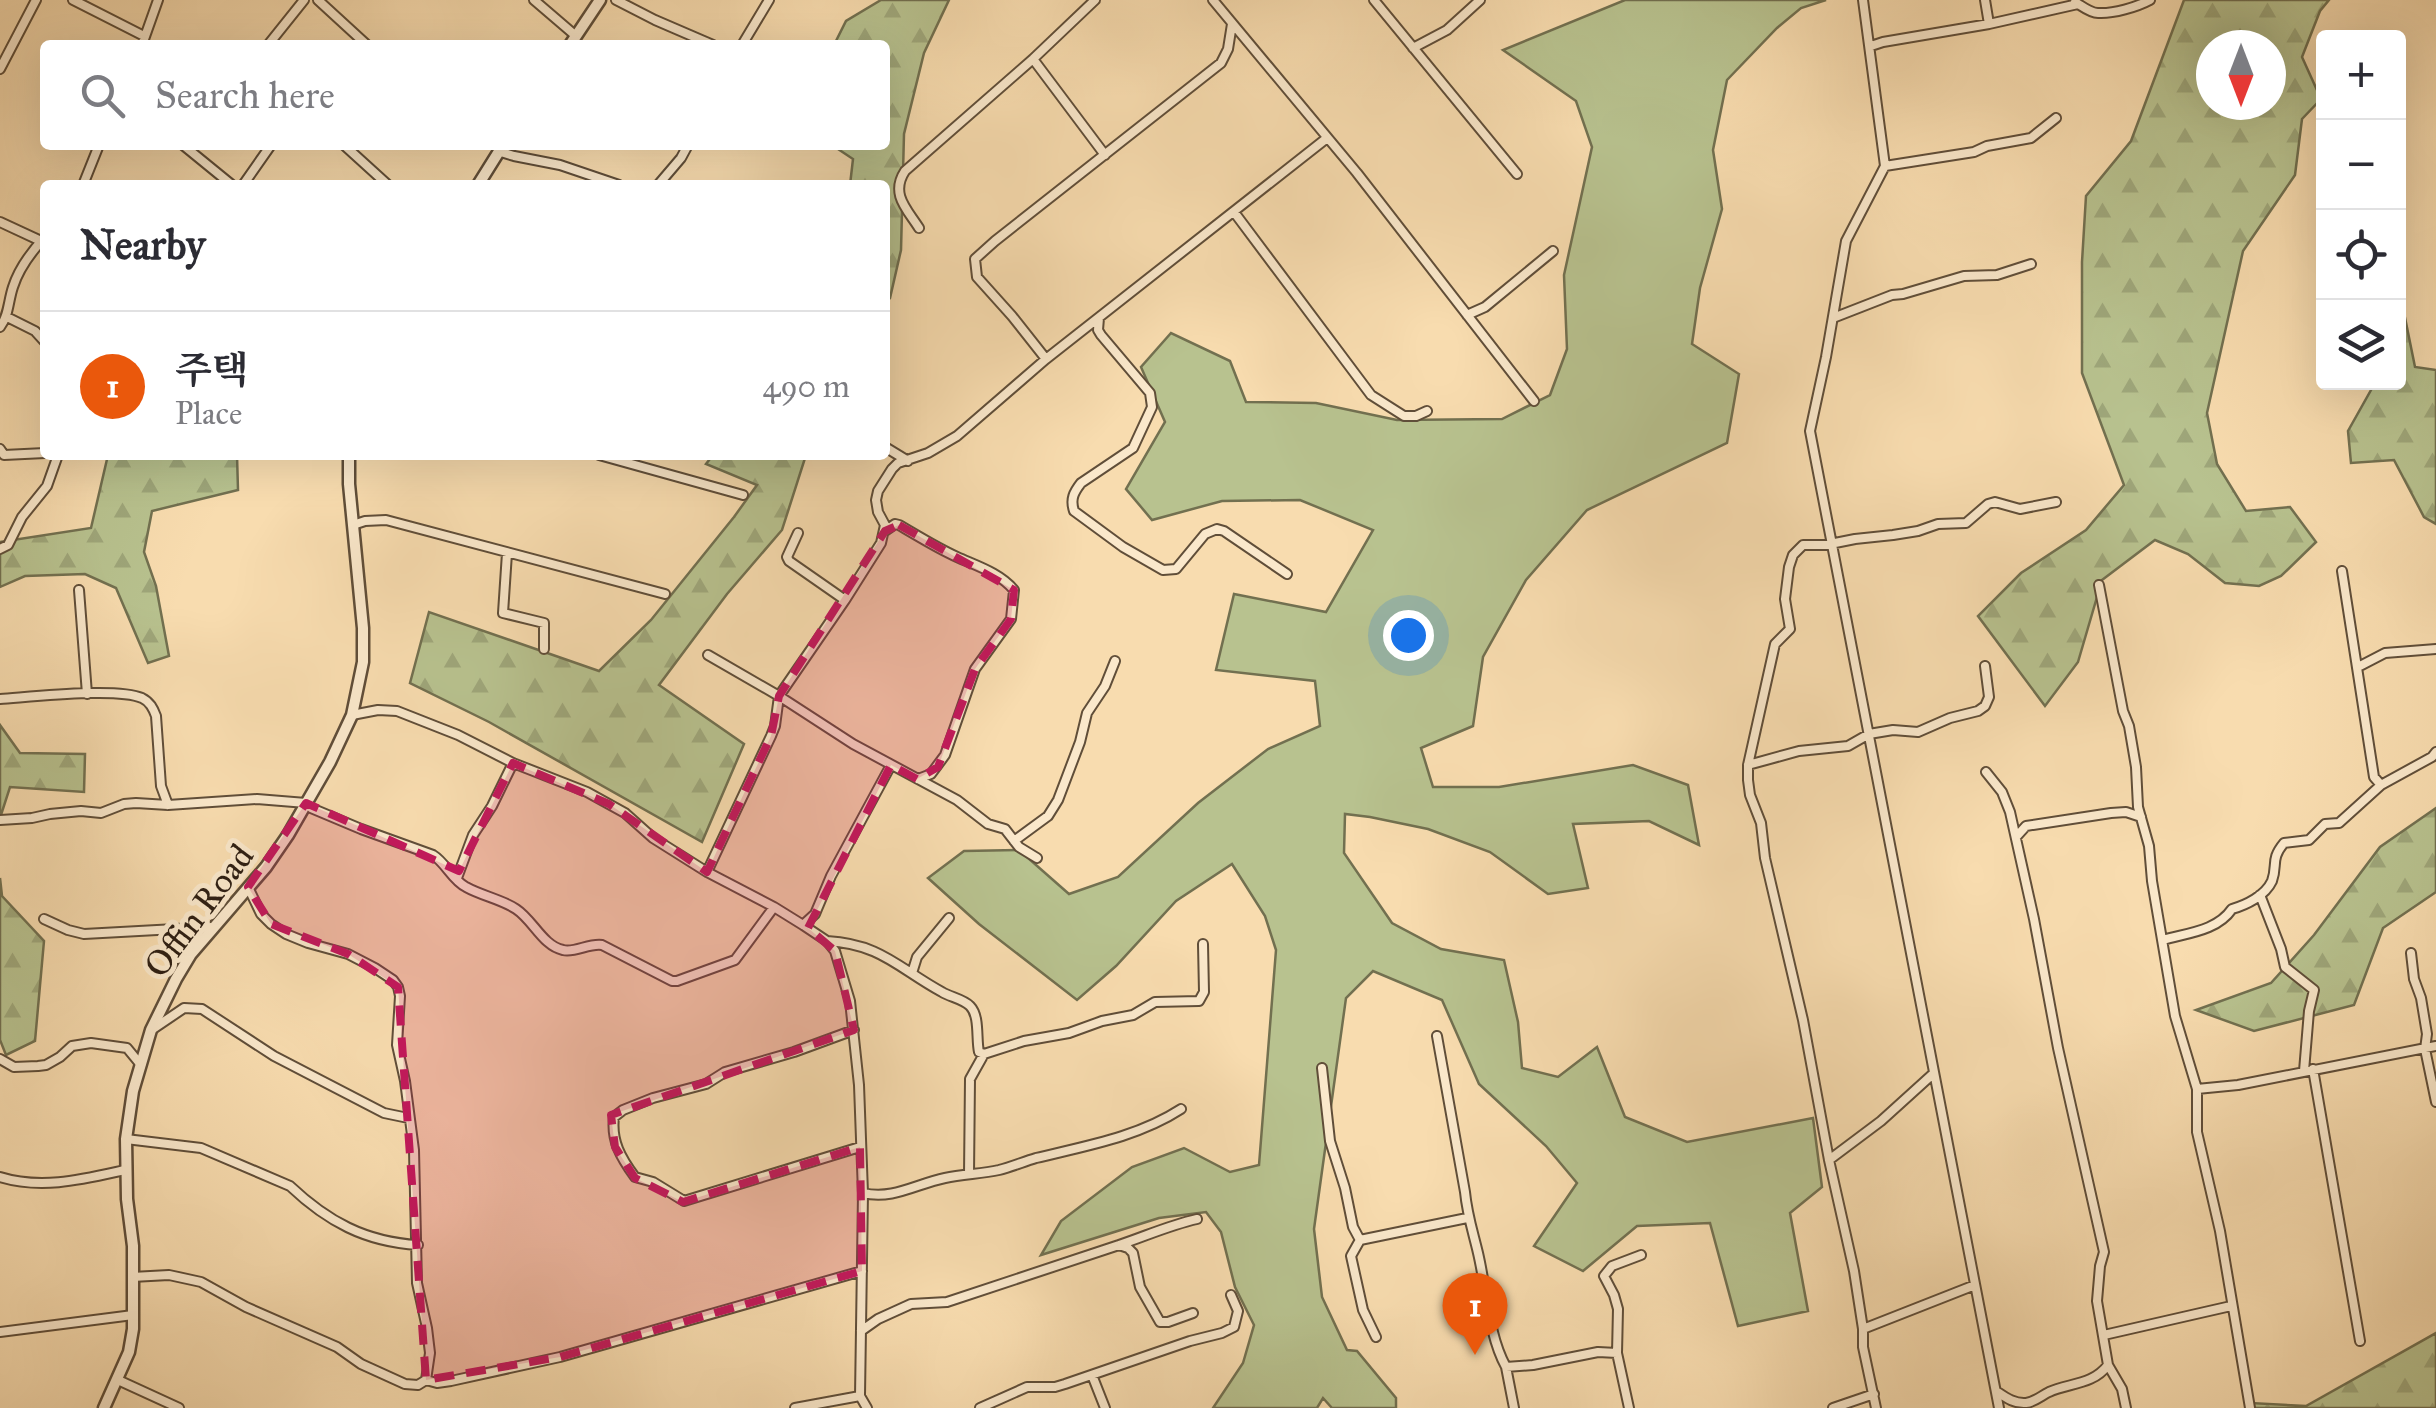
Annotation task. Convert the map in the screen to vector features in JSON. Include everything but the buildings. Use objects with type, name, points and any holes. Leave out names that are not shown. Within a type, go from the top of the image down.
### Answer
[{"type":"street","points":[[0,68],[36,0]]},
{"type":"street","points":[[73,0],[143,40],[158,0]]},
{"type":"street","points":[[272,40],[304,0]]},
{"type":"street","points":[[318,0],[362,40]]},
{"type":"street","points":[[534,0],[573,40],[600,0]]},
{"type":"street","points":[[616,0],[702,40]]},
{"type":"street","points":[[745,40],[769,0]]},
{"type":"street","points":[[919,228],[904,209],[898,190],[905,171],[1034,59],[1095,0]]},
{"type":"street","points":[[1212,0],[1328,138],[1534,401]]},
{"type":"street","points":[[1374,0],[1517,174]]},
{"type":"street","points":[[1413,48],[1446,30],[1480,0]]},
{"type":"street","points":[[1863,0],[1886,166],[1846,241],[1810,431],[1999,1408]]},
{"type":"street","points":[[1985,0],[1989,24]]},
{"type":"street","points":[[1870,46],[1989,24],[2074,2],[2093,13],[2103,13],[2150,0]]},
{"type":"street","points":[[1046,359],[977,277],[976,260],[1222,63],[1232,24]]},
{"type":"street","points":[[1034,59],[1105,155]]},
{"type":"street","points":[[1886,166],[2031,138],[2056,118]]},
{"type":"street","points":[[707,872],[771,736],[778,696],[880,543],[885,525],[878,512],[878,491],[892,469],[957,436],[1046,359],[1328,138]]},
{"type":"street","points":[[85,180],[97,150]]},
{"type":"street","points":[[190,150],[226,180]]},
{"type":"street","points":[[246,180],[267,150]]},
{"type":"street","points":[[350,150],[382,180]]},
{"type":"street","points":[[481,180],[498,150]]},
{"type":"street","points":[[502,150],[604,180]]},
{"type":"street","points":[[662,180],[685,150]]},
{"type":"street","points":[[1234,212],[1371,395],[1404,416],[1427,412]]},
{"type":"street","points":[[0,222],[40,238]]},
{"type":"street","points":[[0,327],[8,317],[14,281],[40,243]]},
{"type":"street","points":[[1467,314],[1486,307],[1553,251]]},
{"type":"street","points":[[1833,318],[1892,295],[1964,276],[1997,275],[2031,264]]},
{"type":"street","points":[[8,317],[40,336]]},
{"type":"street","points":[[1099,318],[1101,335],[1150,393],[1152,408],[1132,448],[1076,489],[1072,499],[1074,511],[1122,547],[1163,570],[1176,568],[1205,534],[1217,529],[1287,574]]},
{"type":"street","points":[[0,450],[4,455],[40,453]]},
{"type":"street","points":[[890,450],[908,461]]},
{"type":"street","points":[[0,548],[8,545],[22,516],[47,486],[56,460]]},
{"type":"street","name":"Offin Road","points":[[104,1408],[129,1352],[134,1246],[127,1199],[126,1139],[151,1030],[184,964],[276,852],[330,762],[352,716],[363,645],[349,460]]},
{"type":"street","points":[[617,460],[742,495]]},
{"type":"street","points":[[1876,1408],[1863,1346],[1854,1271],[1803,1020],[1765,858],[1761,823],[1750,794],[1748,765],[1776,644],[1790,629],[1785,599],[1788,567],[1803,546],[1966,523],[1995,502],[2029,509],[2056,502]]},
{"type":"street","points":[[352,525],[365,520],[386,520],[665,594]]},
{"type":"street","points":[[885,531],[900,524],[999,577],[1014,590],[1015,597],[1010,619],[975,669],[945,755],[931,774],[917,779]]},
{"type":"street","points":[[798,533],[788,551],[789,561],[845,600]]},
{"type":"street","points":[[508,553],[502,613],[544,623],[544,649]]},
{"type":"street","points":[[2342,571],[2374,777],[2380,785]]},
{"type":"street","points":[[2099,585],[2129,726],[2176,1016],[2197,1088],[2196,1132],[2220,1231],[2250,1408]]},
{"type":"street","points":[[79,590],[87,694]]},
{"type":"street","points":[[2358,668],[2385,653],[2436,649]]},
{"type":"street","points":[[708,655],[853,744],[957,800],[988,824],[1005,829],[1037,858]]},
{"type":"street","points":[[1014,841],[1048,816],[1058,800],[1087,713],[1106,686],[1115,661]]},
{"type":"street","points":[[1748,765],[1798,751],[1848,746],[1869,734],[1892,730],[1918,732],[1978,711],[1989,697],[1985,666]]},
{"type":"street","points":[[0,699],[87,694],[145,699],[156,716],[162,786],[168,805]]},
{"type":"street","points":[[352,716],[397,710],[587,792],[625,813],[653,838],[707,872],[804,925],[835,951],[854,1030],[859,1086],[863,1194],[860,1396],[866,1408]]},
{"type":"street","points":[[2163,940],[2188,936],[2224,920],[2232,908],[2244,906],[2271,884],[2275,854],[2284,843],[2309,840],[2325,824],[2338,823],[2380,785],[2436,752]]},
{"type":"street","points":[[456,878],[473,835],[514,763]]},
{"type":"street","points":[[804,925],[815,914],[831,876],[891,765]]},
{"type":"street","points":[[1986,772],[2002,792],[2016,837],[2104,1252],[2097,1301],[2108,1365],[2122,1389],[2126,1408]]},
{"type":"street","points":[[0,820],[81,811],[102,813],[124,804],[257,800],[306,803],[351,826],[442,860],[466,888],[515,908],[558,948],[602,945],[677,982],[736,960],[774,907]]},
{"type":"street","points":[[2010,812],[2030,826]]},
{"type":"street","points":[[2016,837],[2030,826],[2111,813],[2141,817]]},
{"type":"street","points":[[248,887],[261,914],[271,924],[308,943],[348,954],[375,968],[398,987],[397,1045],[414,1150],[417,1283],[430,1353],[426,1380]]},
{"type":"street","points":[[2260,895],[2285,967],[2314,990],[2309,1011],[2308,1070],[2360,1341]]},
{"type":"street","points":[[912,973],[917,956],[948,918]]},
{"type":"street","points":[[44,919],[84,934],[212,928]]},
{"type":"street","points":[[827,941],[880,952],[972,1008],[977,1046],[984,1054]]},
{"type":"street","points":[[970,1174],[970,1079],[984,1054],[1024,1040],[1068,1033],[1133,1015],[1155,1002],[1198,1001],[1204,992],[1203,944]]},
{"type":"street","points":[[2411,953],[2436,1102]]},
{"type":"street","points":[[151,1030],[184,1008],[202,1009],[290,1064],[384,1113],[408,1118]]},
{"type":"street","points":[[854,1030],[725,1072],[706,1084],[653,1098],[623,1110],[612,1123],[615,1147],[635,1177],[653,1182],[684,1201],[860,1148]]},
{"type":"street","points":[[1438,1036],[1467,1218],[1514,1408]]},
{"type":"street","points":[[0,1059],[14,1067],[46,1065],[72,1046],[91,1043],[127,1048],[142,1064]]},
{"type":"street","points":[[2197,1088],[2238,1085],[2436,1046]]},
{"type":"street","points":[[1322,1068],[1330,1141],[1360,1240]]},
{"type":"street","points":[[1829,1160],[1881,1121],[1934,1073]]},
{"type":"street","points":[[863,1194],[894,1195],[931,1182],[999,1170],[1156,1124],[1182,1109]]},
{"type":"street","points":[[126,1139],[201,1148],[290,1186],[344,1227],[383,1242],[418,1246]]},
{"type":"street","points":[[0,1176],[20,1183],[62,1183],[126,1170]]},
{"type":"street","points":[[1376,1337],[1363,1310],[1351,1256],[1360,1240],[1467,1218]]},
{"type":"street","points":[[861,1331],[911,1304],[947,1302],[1197,1219]]},
{"type":"street","points":[[1119,1245],[1134,1253],[1136,1278],[1160,1322],[1193,1314]]},
{"type":"street","points":[[1629,1408],[1617,1353],[1618,1308],[1604,1276],[1612,1266],[1641,1255]]},
{"type":"street","points":[[132,1277],[169,1275],[201,1282],[246,1308],[337,1346],[361,1364],[405,1384],[418,1384],[426,1380],[451,1382],[560,1357],[862,1270]]},
{"type":"street","points":[[1863,1330],[1975,1285]]},
{"type":"street","points":[[980,1408],[1027,1387],[1055,1387],[1190,1340],[1222,1333],[1234,1326],[1238,1311],[1231,1295]]},
{"type":"street","points":[[2104,1335],[2231,1306]]},
{"type":"street","points":[[0,1332],[133,1314]]},
{"type":"street","points":[[1506,1367],[1598,1352],[1617,1353]]},
{"type":"street","points":[[1996,1391],[2024,1403],[2088,1380],[2108,1365]]},
{"type":"street","points":[[1092,1375],[1105,1408]]},
{"type":"street","points":[[118,1380],[180,1408]]},
{"type":"street","points":[[1834,1408],[1874,1394]]},
{"type":"street","points":[[795,1408],[860,1396]]},
{"type":"highlighted area","points":[[899,525],[1014,590],[1011,619],[975,669],[938,767],[917,779],[891,765],[808,928],[835,951],[854,1030],[611,1115],[615,1147],[635,1178],[683,1202],[860,1147],[862,1271],[560,1357],[426,1380],[398,987],[348,954],[271,924],[248,887],[306,803],[459,871],[513,763],[609,804],[707,872],[771,736],[779,696],[885,531]]},
{"type":"green space","points":[[881,0],[949,0],[924,53],[904,134],[901,250],[890,298],[890,180],[851,180],[853,159],[840,150],[890,150],[890,40],[836,40],[846,21]]},
{"type":"green space","points":[[1625,0],[1826,0],[1801,8],[1727,80],[1713,150],[1722,209],[1700,288],[1692,344],[1739,374],[1727,443],[1587,510],[1526,580],[1483,657],[1473,726],[1421,748],[1433,787],[1499,787],[1633,765],[1688,785],[1699,845],[1649,821],[1573,824],[1588,888],[1548,894],[1490,852],[1428,829],[1370,817],[1345,814],[1344,853],[1392,923],[1441,949],[1504,960],[1518,1022],[1522,1068],[1558,1077],[1597,1047],[1625,1117],[1687,1142],[1813,1118],[1822,1187],[1790,1213],[1808,1311],[1738,1326],[1710,1223],[1637,1226],[1583,1271],[1534,1246],[1577,1183],[1546,1146],[1479,1084],[1442,1000],[1373,971],[1346,998],[1314,1229],[1322,1297],[1347,1350],[1357,1351],[1396,1398],[1396,1408],[1332,1408],[1323,1398],[1317,1408],[1213,1408],[1243,1363],[1254,1325],[1235,1287],[1221,1232],[1206,1212],[1159,1218],[1041,1255],[1061,1221],[1132,1167],[1184,1148],[1230,1172],[1259,1165],[1276,950],[1265,916],[1232,864],[1176,901],[1116,966],[1077,1000],[979,924],[928,878],[964,851],[1019,850],[1069,894],[1118,877],[1198,803],[1268,749],[1320,726],[1315,681],[1216,670],[1234,594],[1326,612],[1373,530],[1300,500],[1222,501],[1152,520],[1126,489],[1165,422],[1141,367],[1171,333],[1230,361],[1246,402],[1316,403],[1397,420],[1502,419],[1550,395],[1567,349],[1564,275],[1592,147],[1576,101],[1503,50]]},
{"type":"green space","points":[[2184,0],[2329,0],[2320,11],[2302,57],[2316,88],[2316,104],[2302,119],[2295,175],[2243,251],[2207,413],[2217,464],[2246,511],[2290,507],[2316,542],[2281,576],[2259,586],[2225,583],[2188,554],[2155,540],[2102,580],[2078,662],[2045,706],[1978,616],[2021,573],[2086,530],[2124,485],[2082,373],[2086,196],[2131,141]]},
{"type":"green space","points":[[2406,323],[2415,367],[2436,370],[2436,524],[2424,517],[2394,460],[2351,463],[2348,431],[2371,390],[2406,390]]},
{"type":"green space","points":[[107,460],[237,460],[238,490],[152,511],[144,552],[156,586],[169,656],[148,663],[116,588],[85,574],[25,576],[0,587],[0,542],[91,528]]},
{"type":"green space","points":[[709,460],[804,460],[782,530],[727,594],[659,685],[744,744],[702,842],[489,722],[410,683],[429,612],[599,671],[651,620],[757,485],[706,464]]},
{"type":"green space","points":[[0,725],[20,753],[85,754],[84,792],[10,787],[0,818]]},
{"type":"green space","points":[[2436,808],[2436,892],[2383,928],[2354,1005],[2254,1031],[2196,1010],[2271,983],[2314,935],[2380,847]]},
{"type":"green space","points":[[0,878],[2,896],[44,941],[35,1041],[6,1055],[0,1040]]},
{"type":"green space","points":[[2436,1333],[2436,1408],[2252,1408],[2251,1403],[2306,1406]]},
{"type":"place","name":"주택","points":[[1475,1355]]}]
